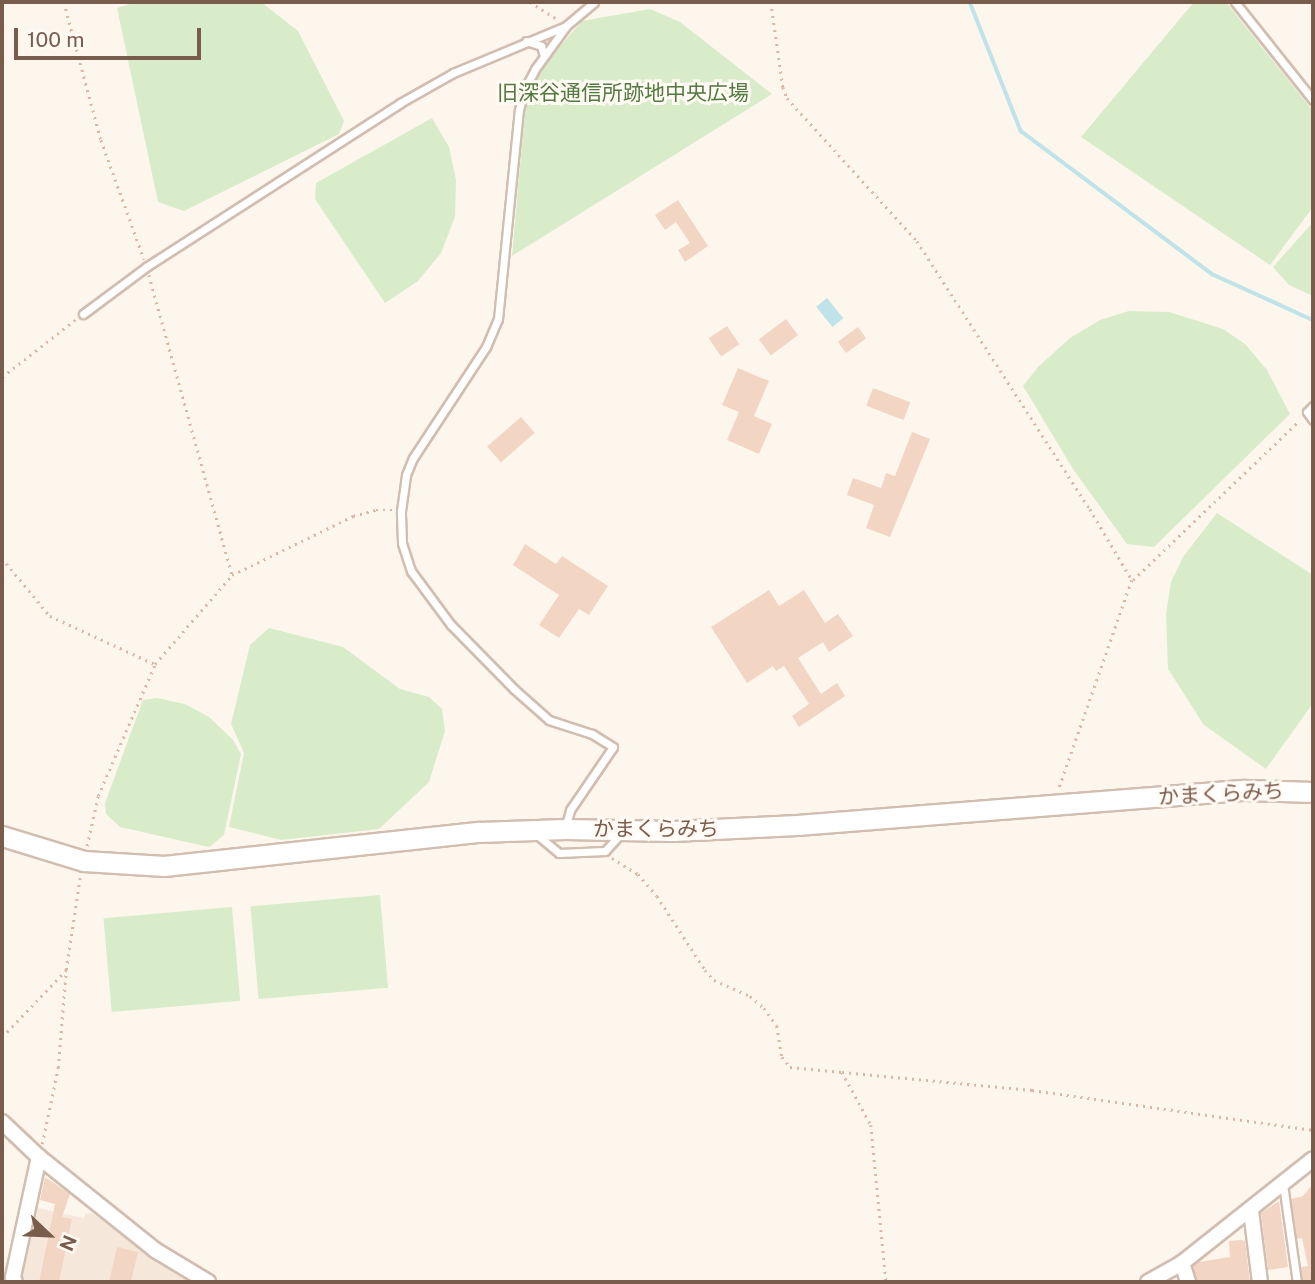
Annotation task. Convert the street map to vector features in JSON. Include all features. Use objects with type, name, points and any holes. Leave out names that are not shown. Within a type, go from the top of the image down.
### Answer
[{"type":"main road","name":"かまくらみち","points":[[2,836],[83,860],[164,866],[425,837],[531,830],[797,825],[1245,790],[1313,792]]},
{"type":"street","points":[[2,1122],[39,1157],[156,1250],[208,1282]]},
{"type":"street","points":[[10,1278],[39,1157]]},
{"type":"street","points":[[1147,1282],[1182,1263],[1251,1211],[1313,1159]]},
{"type":"street","points":[[1251,1211],[1260,1282]]},
{"type":"street","points":[[1182,1263],[1188,1282]]},
{"type":"lane","points":[[565,829],[569,810],[613,747],[592,733],[549,720],[458,633],[411,571],[402,543],[401,511],[405,481],[413,458],[486,347],[498,319],[519,110],[529,80],[567,25],[594,2]]},
{"type":"lane","points":[[1236,2],[1313,100]]},
{"type":"lane","points":[[83,314],[146,267],[400,103],[453,73],[567,25]]},
{"type":"lane","points":[[525,41],[541,46],[544,57]]},
{"type":"lane","points":[[1310,409],[1313,420]]},
{"type":"lane","points":[[531,830],[559,853],[605,851],[624,830]]},
{"type":"lane","points":[[1283,1184],[1297,1282]]},
{"type":"path","points":[[64,2],[101,140],[146,267],[232,575]]},
{"type":"path","points":[[530,2],[567,25]]},
{"type":"path","points":[[771,2],[783,88],[787,98],[917,241],[1090,509],[1132,580]]},
{"type":"path","points":[[2,377],[83,314]]},
{"type":"path","points":[[1054,804],[1132,580],[1310,409]]},
{"type":"path","points":[[86,852],[98,796],[155,664],[232,575],[353,516],[376,510],[401,511]]},
{"type":"path","points":[[2,558],[50,616],[155,664]]},
{"type":"path","points":[[605,851],[618,865],[638,874],[657,896],[714,980],[750,996],[764,1008],[777,1026],[782,1057],[790,1067],[1032,1090],[1313,1130]]},
{"type":"path","points":[[39,1157],[58,1068],[66,970],[81,868]]},
{"type":"path","points":[[2,1037],[66,970]]},
{"type":"path","points":[[842,1072],[871,1125],[886,1282]]},
{"type":"shaded area","points":[[33,1207],[84,1218],[85,1214],[91,1213],[195,1282],[19,1282]]},
{"type":"green space","points":[[136,2],[261,2],[298,31],[344,121],[339,134],[184,211],[158,202],[117,8]]},
{"type":"green space","points":[[1194,2],[1226,2],[1313,111],[1313,207],[1270,265],[1081,137]]},
{"type":"green space","name":"旧深谷通信所跡地中央広場","points":[[650,9],[680,22],[772,94],[512,256],[526,99],[537,73],[582,21]]},
{"type":"green space","points":[[432,118],[449,147],[456,180],[455,217],[441,253],[418,281],[385,303],[315,199],[316,183]]},
{"type":"green space","points":[[1313,222],[1313,296],[1289,285],[1273,267]]},
{"type":"green space","points":[[1129,311],[1169,312],[1223,329],[1245,344],[1267,370],[1290,414],[1154,547],[1127,544],[1073,469],[1023,386],[1038,367],[1070,338],[1100,320]]},
{"type":"green space","points":[[1217,513],[1313,575],[1313,703],[1266,769],[1204,725],[1168,669],[1166,614],[1171,582],[1183,557]]},
{"type":"green space","points":[[269,628],[343,647],[400,689],[429,697],[442,709],[445,731],[429,782],[379,829],[281,840],[229,827],[244,753],[231,724],[250,645]]},
{"type":"green space","points":[[157,698],[185,704],[209,717],[233,740],[241,754],[224,835],[209,847],[120,827],[106,814],[105,803],[143,700]]},
{"type":"green space","points":[[380,895],[388,988],[259,999],[250,906]]},
{"type":"green space","points":[[232,907],[240,1001],[112,1012],[103,918]]},
{"type":"water","points":[[827,298],[843,318],[832,327],[816,307]]},
{"type":"building","points":[[678,200],[708,246],[685,262],[678,250],[690,243],[676,222],[665,230],[655,215]]},
{"type":"building","points":[[786,319],[798,335],[771,355],[759,339]]},
{"type":"building","points":[[727,326],[739,344],[721,357],[709,338]]},
{"type":"building","points":[[858,327],[866,338],[846,353],[838,342]]},
{"type":"building","points":[[738,368],[769,381],[754,416],[772,424],[759,454],[727,440],[739,412],[722,405]]},
{"type":"building","points":[[873,388],[910,402],[904,420],[866,406]]},
{"type":"building","points":[[521,417],[535,433],[501,462],[487,447]]},
{"type":"building","points":[[912,432],[930,439],[890,537],[866,528],[874,505],[847,495],[853,478],[881,488],[886,473],[895,476]]},
{"type":"building","points":[[525,544],[556,564],[562,556],[608,586],[589,615],[579,609],[559,638],[539,625],[559,595],[513,565]]},
{"type":"building","points":[[769,590],[779,606],[804,590],[825,623],[838,614],[853,636],[829,652],[823,642],[798,658],[821,694],[837,683],[845,696],[799,727],[792,716],[809,704],[784,666],[776,671],[773,666],[747,683],[711,627]]},
{"type":"building","points":[[45,1177],[70,1194],[62,1217],[72,1219],[59,1282],[39,1282],[55,1204],[40,1200]]},
{"type":"building","points":[[1313,1184],[1313,1282],[1303,1282],[1301,1267],[1308,1266],[1302,1238],[1297,1239],[1291,1199],[1303,1196]]},
{"type":"building","points":[[1279,1201],[1288,1267],[1268,1270],[1261,1213]]},
{"type":"building","points":[[1229,1241],[1245,1241],[1250,1282],[1197,1282],[1193,1266],[1199,1262],[1230,1257]]},
{"type":"building","points":[[117,1247],[138,1252],[131,1282],[109,1282]]},
{"type":"waterway","points":[[970,2],[1021,131],[1212,274],[1313,320]]}]
